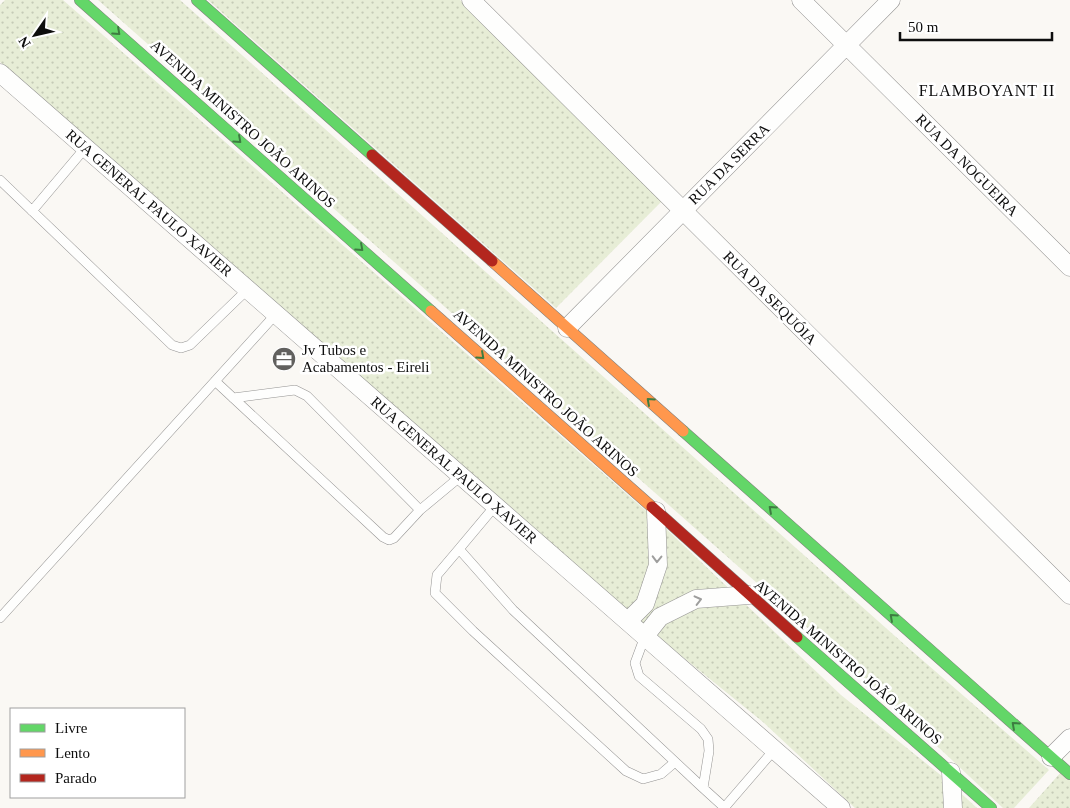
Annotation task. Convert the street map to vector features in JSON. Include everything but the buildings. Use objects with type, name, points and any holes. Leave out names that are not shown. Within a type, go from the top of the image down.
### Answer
[{"type":"main road","name":"AVENIDA MINISTRO JOÃO ARINOS","points":[[80,0],[749,595],[992,808]]},
{"type":"main road","points":[[197,0],[1070,774]]},
{"type":"street","name":"RUA DA SEQUÓIA","points":[[470,0],[1070,596]]},
{"type":"street","name":"RUA DA NOGUEIRA","points":[[801,0],[1070,267]]},
{"type":"street","name":"RUA DA SERRA","points":[[566,328],[891,0]]},
{"type":"street","name":"RUA GENERAL PAULO XAVIER","points":[[0,73],[841,808]]},
{"type":"street","points":[[628,622],[645,604],[658,565],[656,511]]},
{"type":"street","points":[[644,636],[660,617],[696,599],[749,595]]},
{"type":"street","points":[[1051,757],[1070,738]]},
{"type":"street","points":[[950,772],[953,808]]},
{"type":"lane","points":[[32,211],[86,147]]},
{"type":"lane","points":[[0,180],[172,345],[181,348],[190,345],[248,290]]},
{"type":"lane","points":[[0,618],[276,314]]},
{"type":"lane","points":[[215,381],[383,537],[389,540],[394,538],[420,510],[461,476]]},
{"type":"lane","points":[[233,398],[296,390],[307,396],[420,510]]},
{"type":"lane","points":[[495,506],[437,575],[436,593],[473,631],[626,770],[643,779],[661,774],[675,762]]},
{"type":"lane","points":[[459,549],[513,610],[724,808],[774,750]]},
{"type":"lane","points":[[644,636],[635,663],[639,676],[701,729],[708,740],[709,751],[703,788]]},
{"type":"green space","points":[[5,0],[63,0],[661,524],[841,695],[943,777],[977,808],[855,808],[763,722],[658,637],[0,62],[0,5]]},
{"type":"green space","points":[[98,0],[180,0],[905,645],[1049,770],[1014,808],[1003,808],[870,683]]},
{"type":"green space","points":[[208,0],[460,0],[662,201],[556,308]]},
{"type":"green space","points":[[1062,771],[1070,778],[1070,808],[1029,808]]},
{"type":"traffic: fast","points":[[80,0],[431,311]]},
{"type":"traffic: fast","points":[[197,0],[372,155]]},
{"type":"traffic: fast","points":[[683,431],[1070,774]]},
{"type":"traffic: fast","points":[[797,637],[991,808]]},
{"type":"traffic: slow","points":[[492,261],[683,431]]},
{"type":"traffic: slow","points":[[431,311],[652,507]]},
{"type":"traffic: jam","points":[[372,155],[492,261]]},
{"type":"traffic: jam","points":[[652,507],[797,637]]},
{"type":"place","name":"Jv Tubos e Acabamentos - Eireli","points":[[284,359]]},
{"type":"district","name":"FLAMBOYANT II","points":[[987,90]]}]
